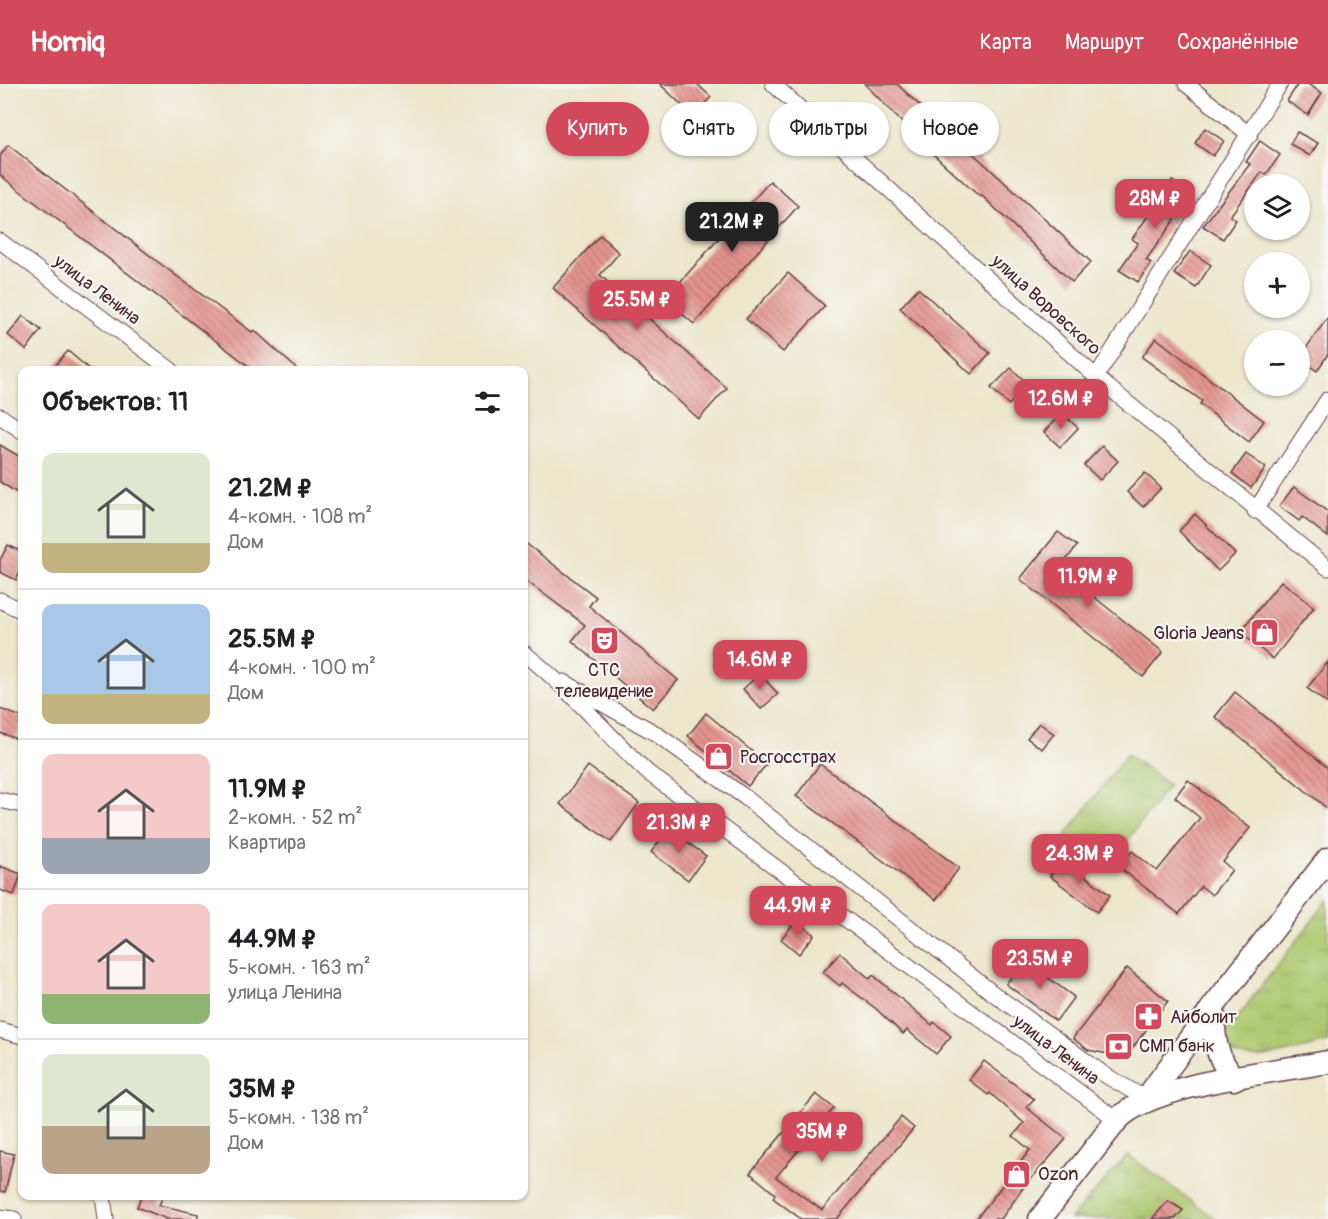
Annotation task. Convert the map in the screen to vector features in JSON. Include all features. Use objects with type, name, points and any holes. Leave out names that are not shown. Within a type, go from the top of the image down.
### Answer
[{"type":"main road","points":[[1146,1099],[1213,1007],[1328,859]]},
{"type":"main road","points":[[1213,1007],[1216,1047],[1220,1060],[1234,1079]]},
{"type":"main road","points":[[1040,1219],[1117,1120],[1128,1109],[1146,1099],[1234,1079],[1328,1062]]},
{"type":"street","name":"улица Воровского","points":[[773,84],[1096,376],[1255,511],[1328,568]]},
{"type":"street","points":[[1186,84],[1250,135]]},
{"type":"street","points":[[1096,376],[1250,135],[1280,84]]},
{"type":"street","name":"улица Ленина","points":[[0,241],[166,366]]},
{"type":"street","points":[[1255,511],[1328,399]]},
{"type":"street","points":[[0,416],[18,428]]},
{"type":"street","points":[[0,600],[18,609]]},
{"type":"street","name":"улица Ленина","points":[[528,656],[549,673],[647,772],[1117,1120]]},
{"type":"street","points":[[549,673],[655,733],[701,765],[990,990],[1105,1075],[1146,1099]]},
{"type":"street","points":[[0,800],[18,805]]},
{"type":"street","points":[[0,1030],[18,1035]]},
{"type":"street","points":[[104,1200],[106,1219]]},
{"type":"street","points":[[0,1217],[14,1219]]},
{"type":"green space","points":[[1127,754],[1169,785],[1108,866],[1066,835]]},
{"type":"green space","points":[[1328,900],[1328,1042],[1262,1057],[1237,1055],[1228,1050],[1226,1032]]},
{"type":"green space","points":[[1128,1155],[1216,1219],[1070,1219]]},
{"type":"building","points":[[660,84],[697,84],[711,97],[706,102],[679,102]]},
{"type":"building","points":[[865,84],[897,84],[916,102],[901,102],[901,121],[889,109],[889,102],[882,102]]},
{"type":"building","points":[[1298,84],[1308,84],[1322,93],[1308,115],[1287,101]]},
{"type":"building","points":[[1205,128],[1224,141],[1213,156],[1195,143]]},
{"type":"building","points":[[1297,132],[1318,143],[1310,156],[1290,144]]},
{"type":"building","points":[[1260,141],[1280,155],[1267,174],[1262,172],[1261,174],[1244,174],[1244,197],[1230,216],[1236,220],[1223,239],[1203,226],[1250,164],[1246,162]]},
{"type":"building","points":[[8,145],[162,265],[252,332],[254,330],[294,366],[249,366],[0,175],[0,156]]},
{"type":"building","points":[[935,156],[976,156],[1091,262],[1072,282],[981,195],[980,197]]},
{"type":"building","points":[[770,181],[798,206],[694,324],[665,299]]},
{"type":"building","points":[[1172,181],[1193,194],[1146,260],[1151,263],[1138,282],[1119,270],[1138,243],[1132,239]]},
{"type":"building","points":[[600,235],[619,253],[600,275],[727,388],[699,419],[553,288]]},
{"type":"building","points":[[1190,251],[1211,265],[1196,288],[1174,274]]},
{"type":"building","points":[[788,273],[825,306],[783,352],[746,319]]},
{"type":"building","points":[[918,288],[990,353],[971,374],[900,308]]},
{"type":"building","points":[[23,316],[41,330],[26,350],[8,335]]},
{"type":"building","points":[[1328,317],[1328,354],[1317,371],[1310,366],[1310,342]]},
{"type":"building","points":[[1156,338],[1264,421],[1249,442],[1200,404],[1202,401],[1142,357]]},
{"type":"building","points":[[68,351],[85,366],[55,366]]},
{"type":"building","points":[[1011,368],[1028,384],[1009,405],[991,388]]},
{"type":"building","points":[[1062,413],[1078,428],[1060,447],[1044,432]]},
{"type":"building","points":[[0,445],[18,456],[18,493],[0,482]]},
{"type":"building","points":[[1102,446],[1118,461],[1100,480],[1084,465]]},
{"type":"building","points":[[1246,454],[1266,468],[1251,488],[1232,473]]},
{"type":"building","points":[[1145,473],[1161,488],[1143,507],[1127,492]]},
{"type":"building","points":[[1294,487],[1328,512],[1328,537],[1302,517],[1299,521],[1279,506]]},
{"type":"building","points":[[1195,514],[1235,554],[1218,571],[1179,531]]},
{"type":"building","points":[[1058,532],[1077,546],[1059,569],[1163,652],[1143,677],[1020,579]]},
{"type":"building","points":[[8,545],[18,550],[16,580],[0,572],[0,560]]},
{"type":"building","points":[[528,545],[596,597],[589,606],[678,680],[653,709],[572,641],[585,625],[528,582]]},
{"type":"building","points":[[1281,581],[1314,607],[1273,659],[1240,632]]},
{"type":"building","points":[[1328,662],[1328,704],[1307,688]]},
{"type":"building","points":[[760,674],[778,694],[761,709],[743,689]]},
{"type":"building","points":[[1235,692],[1328,768],[1328,809],[1215,717]]},
{"type":"building","points":[[0,709],[18,716],[17,739],[0,733]]},
{"type":"building","points":[[706,713],[767,764],[748,786],[688,736]]},
{"type":"building","points":[[1039,723],[1054,734],[1042,749],[1027,738]]},
{"type":"building","points":[[820,764],[959,868],[936,900],[796,796]]},
{"type":"building","points":[[588,766],[639,803],[611,842],[560,804]]},
{"type":"building","points":[[1188,780],[1250,828],[1223,862],[1232,870],[1212,895],[1201,886],[1179,914],[1119,867],[1132,851],[1157,871],[1200,818],[1175,797]]},
{"type":"building","points":[[669,829],[706,856],[688,880],[651,852]]},
{"type":"building","points":[[1063,859],[1110,895],[1097,912],[1050,876]]},
{"type":"building","points":[[0,866],[18,873],[18,883],[14,895],[0,890]]},
{"type":"building","points":[[797,920],[814,935],[799,954],[781,939]]},
{"type":"building","points":[[840,953],[870,979],[873,975],[932,1025],[934,1022],[951,1036],[936,1054],[907,1030],[903,1034],[875,1008],[842,983],[840,986],[823,972]]},
{"type":"building","points":[[1024,960],[1074,997],[1056,1021],[1006,984]]},
{"type":"building","points":[[1127,968],[1168,1001],[1131,1050],[1108,1054],[1088,1050],[1073,1038]]},
{"type":"building","points":[[984,1061],[1034,1099],[1026,1107],[1066,1139],[1023,1188],[1001,1219],[976,1219],[1030,1150],[1013,1136],[1024,1123],[990,1093],[988,1095],[969,1080]]},
{"type":"building","points":[[816,1094],[834,1108],[776,1177],[822,1210],[901,1117],[914,1128],[837,1219],[801,1219],[773,1198],[775,1194],[750,1173]]},
{"type":"building","points":[[0,1151],[14,1154],[5,1192],[0,1191]]},
{"type":"building","points":[[140,1200],[161,1200],[159,1205],[198,1214],[198,1219],[167,1219],[137,1207]]},
{"type":"building","points":[[1168,1201],[1183,1210],[1175,1219],[1152,1219]]},
{"type":"place","name":"Gloria Jeans","points":[[1265,633]]},
{"type":"place","name":"СТС телевидение","points":[[604,641]]},
{"type":"place","name":"Росгосстрах","points":[[719,757]]},
{"type":"place","name":"Айболит","points":[[1149,1017]]},
{"type":"place","name":"СМП банк","points":[[1118,1046]]},
{"type":"place","name":"Ozon","points":[[1017,1174]]}]
